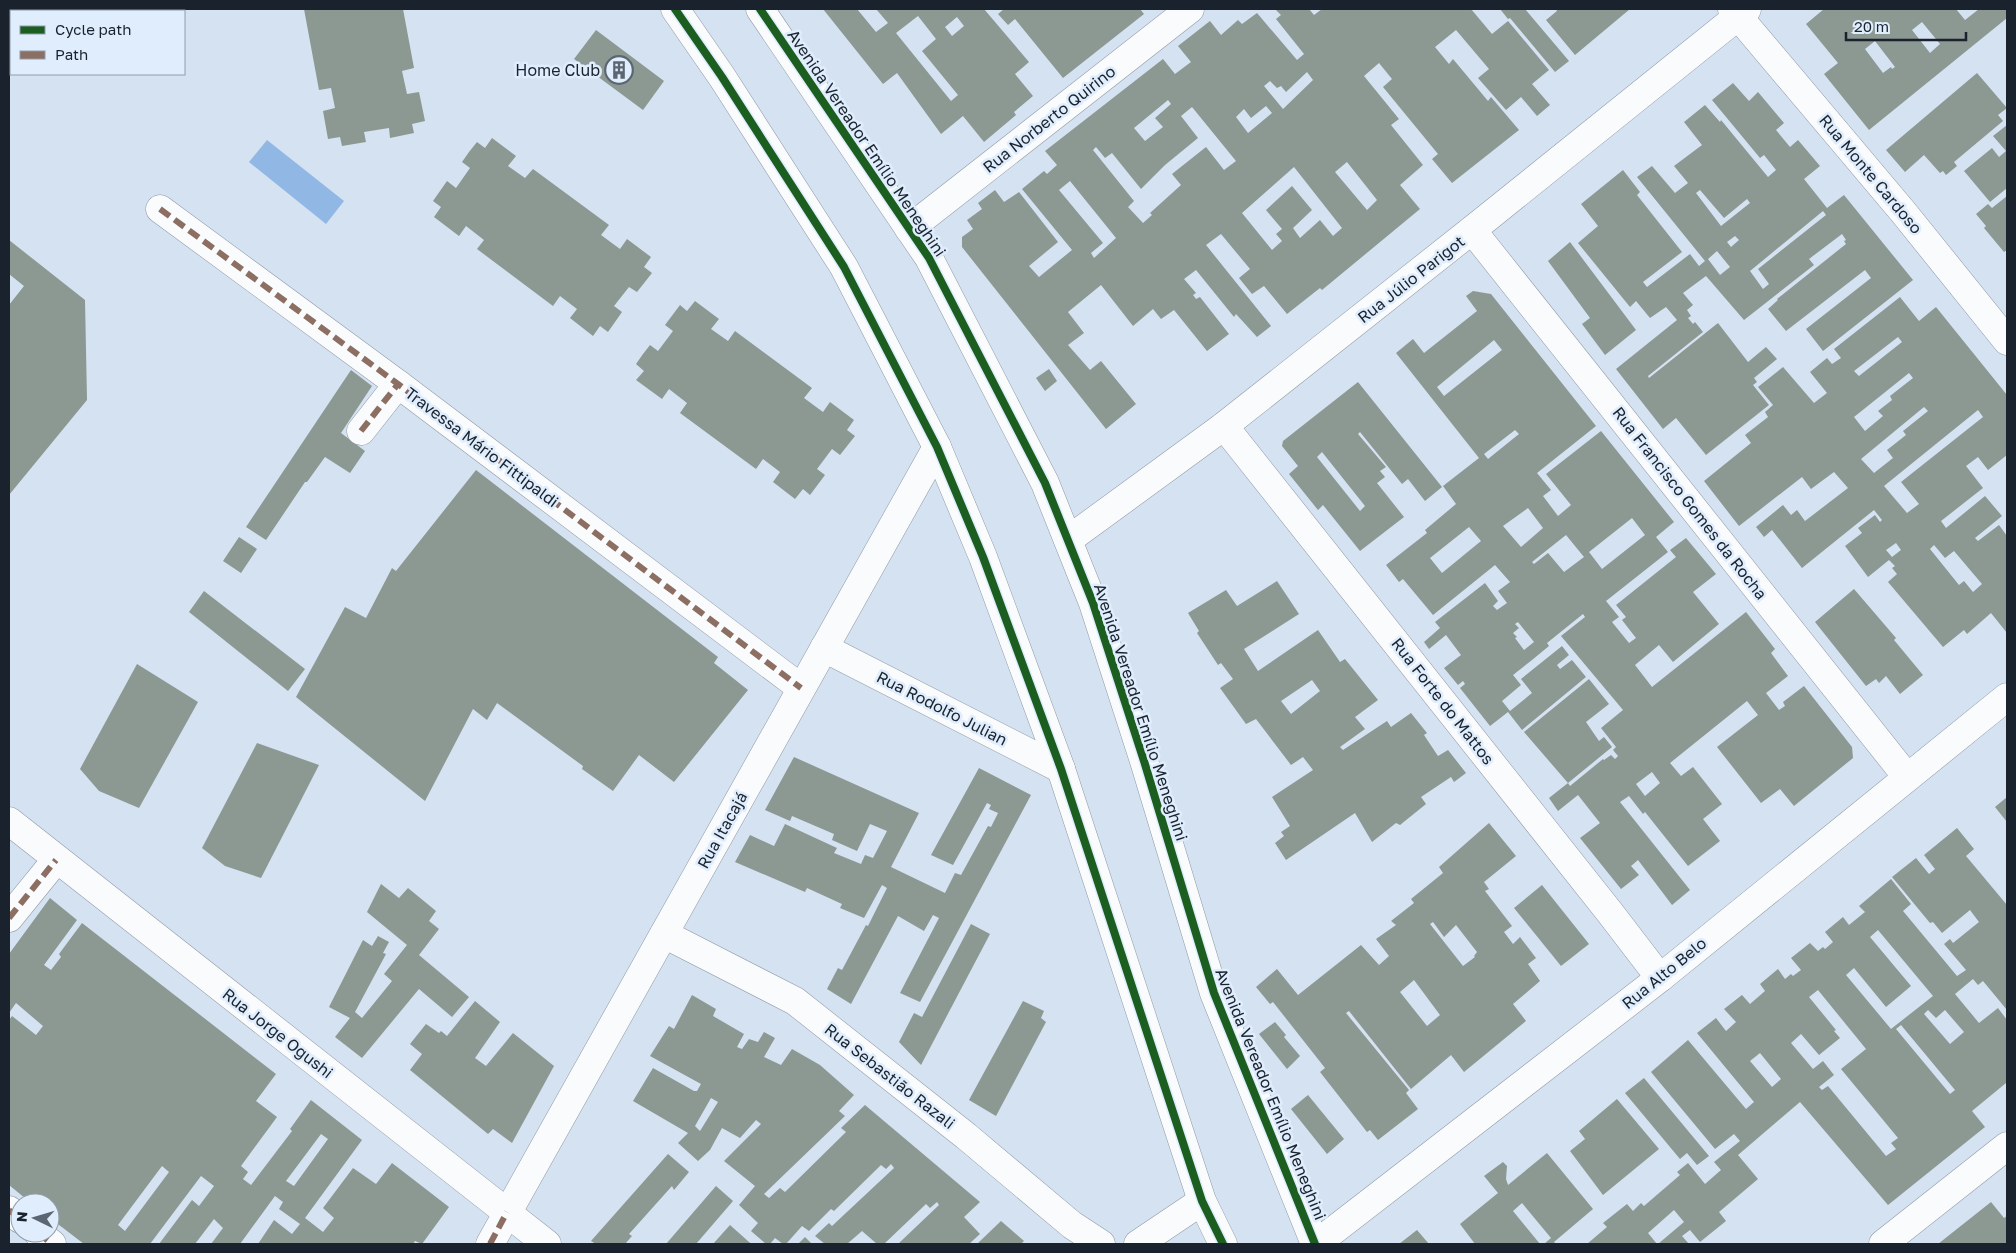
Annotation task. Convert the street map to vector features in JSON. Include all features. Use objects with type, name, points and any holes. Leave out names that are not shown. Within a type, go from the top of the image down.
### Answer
[{"type":"street","points":[[675,9],[722,77],[844,267],[937,447],[983,557],[1061,769],[1202,1200],[1223,1244]]},
{"type":"street","name":"Avenida Vereador Emílio Meneghini","points":[[760,9],[929,258],[1045,483],[1093,603],[1125,701],[1214,993],[1316,1244]]},
{"type":"street","name":"Rua Norberto Quirino","points":[[909,229],[1190,9]]},
{"type":"street","name":"Rua Júlio Parigot","points":[[1068,540],[1224,426],[1472,230],[1739,11]]},
{"type":"street","name":"Rua Monte Cardoso","points":[[1739,11],[2007,341]]},
{"type":"street","name":"Travessa Mário Fittipaldi","points":[[160,209],[398,384],[801,688]]},
{"type":"street","name":"Rua Francisco Gomes da Rocha","points":[[1472,230],[1907,777]]},
{"type":"street","points":[[361,431],[398,384]]},
{"type":"street","name":"Rua Forte do Mattos","points":[[1224,426],[1660,978]]},
{"type":"street","name":"Rua Itacajá","points":[[490,1244],[937,447]]},
{"type":"street","name":"Rua Rodolfo Julian","points":[[824,648],[1061,769]]},
{"type":"street","name":"Rua Alto Belo","points":[[1316,1244],[1660,978],[2007,697]]},
{"type":"street","name":"Rua Jorge Ogushi","points":[[9,821],[56,860],[547,1244]]},
{"type":"street","points":[[9,918],[56,860]]},
{"type":"street","name":"Rua Sebastião Razali","points":[[664,934],[795,1001],[959,1130],[1072,1225],[1101,1244]]},
{"type":"street","points":[[1883,1244],[2007,1146]]},
{"type":"street","points":[[1138,1244],[1202,1200]]},
{"type":"water","points":[[267,140],[344,201],[326,224],[249,162]]},
{"type":"building","points":[[304,9],[403,9],[414,68],[402,71],[407,94],[419,92],[425,121],[412,124],[414,133],[390,138],[389,128],[364,132],[366,142],[342,146],[340,137],[328,139],[323,111],[335,108],[331,88],[319,90]]},
{"type":"building","points":[[823,9],[857,9],[876,32],[888,23],[876,9],[984,9],[1029,62],[1015,74],[1033,96],[1014,112],[1016,115],[984,142],[963,116],[941,134],[897,73],[883,84]],"holes":[[[918,16],[936,39],[922,51],[958,95],[951,101],[896,33]],[[957,17],[964,26],[952,36],[945,27]]]},
{"type":"building","points":[[1004,9],[1140,9],[1144,14],[1063,78],[1015,19],[1008,25],[998,14]]},
{"type":"building","points":[[1275,9],[1309,9],[1314,15],[1322,9],[1471,9],[1492,34],[1508,21],[1549,70],[1532,84],[1550,105],[1537,116],[1521,97],[1506,110],[1478,78],[1489,69],[1456,30],[1435,47],[1449,64],[1453,59],[1488,101],[1491,97],[1519,130],[1452,183],[1432,159],[1438,154],[1383,87],[1392,79],[1379,63],[1364,76],[1399,119],[1391,125],[1423,165],[1400,185],[1420,209],[1322,290],[1320,288],[1287,314],[1264,286],[1252,294],[1239,278],[1250,269],[1221,234],[1206,245],[1271,326],[1257,337],[1236,314],[1234,317],[1196,270],[1184,279],[1196,293],[1193,295],[1196,299],[1200,297],[1229,334],[1207,351],[1174,310],[1161,319],[1153,309],[1133,326],[1101,285],[1068,312],[1084,333],[1068,345],[1090,370],[1101,361],[1136,404],[1106,429],[962,247],[962,237],[973,229],[967,220],[982,209],[978,203],[995,190],[1004,202],[1019,192],[1058,242],[1029,266],[1039,277],[1072,250],[1022,189],[1044,171],[1047,174],[1057,165],[1045,151],[1163,59],[1175,74],[1191,62],[1178,46],[1210,21],[1221,35],[1238,20],[1242,24],[1257,13],[1297,60],[1304,54],[1276,19],[1281,15]],"holes":[[[1307,72],[1313,80],[1283,109],[1264,86],[1270,81],[1277,88],[1281,86],[1286,92]],[[1168,100],[1171,104],[1155,118],[1163,127],[1145,141],[1134,128]],[[1266,106],[1272,113],[1248,133],[1236,117],[1244,109],[1251,118]],[[1192,107],[1236,161],[1224,170],[1206,147],[1172,174],[1181,185],[1150,213],[1152,215],[1143,223],[1128,207],[1134,201],[1093,150],[1096,147],[1105,158],[1112,153],[1141,189],[1165,165],[1198,138],[1181,116]],[[1347,162],[1377,200],[1367,210],[1335,172]],[[1294,167],[1342,228],[1333,236],[1320,220],[1300,238],[1293,228],[1312,210],[1292,186],[1266,210],[1282,229],[1276,234],[1282,241],[1272,250],[1242,213]],[[1070,181],[1116,238],[1094,258],[1091,253],[1103,243],[1059,190]]]},
{"type":"building","points":[[1500,9],[1525,9],[1569,61],[1555,72],[1510,18],[1508,19]]},
{"type":"building","points":[[1556,9],[1630,9],[1575,55],[1546,20],[1557,11]]},
{"type":"building","points":[[1824,9],[1956,9],[1965,20],[1979,9],[2007,9],[2007,18],[1869,130],[1824,74],[1838,63],[1806,24]],"holes":[[[1922,22],[1940,44],[1930,53],[1912,30]],[[1875,41],[1895,67],[1892,69],[1891,67],[1883,73],[1865,49]]]},
{"type":"building","name":"Home Club","points":[[596,30],[664,81],[643,110],[574,59]]},
{"type":"building","points":[[1977,73],[2007,108],[1998,115],[2003,121],[1954,162],[1957,166],[1946,175],[1943,171],[1940,173],[1924,155],[1905,172],[1886,150]]},
{"type":"building","points":[[1733,83],[1749,101],[1758,92],[1784,123],[1776,130],[1790,147],[1798,140],[1820,166],[1804,179],[1827,208],[1844,195],[1913,280],[1823,351],[1806,329],[1871,278],[1865,270],[1786,331],[1768,309],[1777,299],[1846,244],[1842,234],[1809,259],[1814,265],[1744,320],[1706,276],[1683,293],[1693,305],[1687,310],[1691,316],[1688,318],[1693,324],[1695,322],[1703,332],[1648,376],[1649,378],[1718,323],[1748,362],[1766,347],[1777,359],[1754,378],[1757,382],[1753,385],[1769,405],[1706,455],[1676,418],[1663,429],[1616,369],[1677,320],[1666,307],[1650,318],[1636,301],[1630,307],[1578,243],[1598,226],[1581,204],[1623,170],[1640,192],[1637,195],[1682,252],[1643,282],[1647,287],[1690,254],[1699,266],[1705,261],[1637,177],[1652,166],[1675,193],[1688,183],[1674,166],[1702,145],[1684,122],[1705,105],[1720,122],[1721,120],[1768,177],[1776,170],[1764,155],[1760,158],[1712,100]],"holes":[[[1700,190],[1724,218],[1747,199],[1750,203],[1721,226],[1696,193]],[[1823,211],[1826,215],[1758,269],[1769,284],[1763,289],[1750,271]],[[1735,236],[1739,240],[1731,247],[1727,242]],[[1717,251],[1730,267],[1720,275],[1708,259]]]},
{"type":"building","points":[[2007,125],[2007,188],[1990,202],[1964,171],[1992,148],[1999,157],[2006,151],[1993,136]]},
{"type":"building","points":[[492,138],[516,156],[508,166],[525,178],[533,169],[609,225],[601,235],[620,249],[627,239],[651,257],[644,267],[652,273],[637,292],[629,287],[614,306],[622,312],[608,332],[600,326],[593,336],[570,318],[577,309],[560,296],[553,306],[477,249],[484,240],[466,226],[459,236],[434,217],[441,207],[433,201],[447,181],[456,188],[470,168],[462,162],[469,152],[477,142],[485,148]]},
{"type":"building","points":[[2007,196],[2007,250],[2004,252],[1984,228],[1986,226],[1976,214],[1988,204],[1992,208]]},
{"type":"building","points":[[9,240],[85,300],[87,400],[9,495],[9,305],[24,286],[9,274]]},
{"type":"building","points":[[1570,242],[1636,330],[1605,355],[1582,324],[1590,318],[1548,261]]},
{"type":"building","points":[[1473,291],[1491,294],[1596,426],[1537,473],[1551,490],[1543,496],[1558,516],[1571,505],[1546,474],[1601,431],[1674,522],[1656,537],[1668,552],[1606,601],[1619,617],[1612,622],[1629,643],[1636,638],[1622,620],[1626,617],[1616,605],[1676,557],[1670,550],[1686,538],[1716,574],[1693,592],[1719,624],[1673,662],[1659,645],[1635,665],[1652,687],[1746,612],[1775,649],[1771,653],[1788,676],[1766,693],[1779,710],[1785,706],[1783,702],[1804,686],[1852,747],[1853,758],[1794,806],[1780,789],[1761,803],[1717,747],[1758,715],[1747,701],[1670,763],[1681,776],[1693,767],[1722,804],[1703,819],[1720,841],[1688,866],[1645,812],[1643,814],[1629,796],[1620,802],[1690,890],[1672,905],[1638,860],[1631,866],[1639,875],[1621,889],[1580,838],[1600,823],[1578,795],[1558,811],[1549,798],[1568,783],[1570,786],[1603,759],[1611,755],[1615,759],[1618,756],[1613,750],[1616,747],[1601,728],[1623,710],[1561,636],[1585,617],[1583,614],[1547,643],[1549,646],[1513,675],[1521,685],[1502,701],[1510,711],[1532,693],[1521,679],[1562,646],[1569,655],[1557,665],[1560,669],[1572,660],[1586,677],[1522,730],[1508,712],[1490,726],[1460,688],[1465,684],[1463,681],[1458,685],[1444,668],[1461,655],[1446,635],[1429,649],[1424,642],[1440,628],[1435,622],[1485,583],[1498,601],[1493,606],[1497,610],[1507,603],[1498,591],[1510,582],[1495,565],[1433,615],[1403,579],[1399,582],[1386,565],[1427,533],[1425,530],[1456,504],[1443,486],[1479,458],[1396,353],[1413,339],[1424,353],[1477,311],[1466,296]],"holes":[[[1494,340],[1502,350],[1444,396],[1437,387]],[[1515,430],[1519,434],[1488,459],[1484,454]],[[1528,508],[1543,528],[1521,547],[1503,526]],[[1632,518],[1645,535],[1602,569],[1589,552]],[[1469,527],[1481,541],[1442,573],[1430,558]],[[1566,535],[1584,557],[1564,572],[1548,553],[1534,564],[1532,562]],[[1518,622],[1534,642],[1524,650],[1513,633],[1519,628],[1515,624]],[[1652,772],[1660,783],[1645,796],[1636,784]]]},
{"type":"building","points":[[1900,297],[1919,321],[1936,307],[2007,395],[2007,455],[1988,470],[1978,457],[1966,466],[1983,488],[1941,521],[1946,528],[1985,496],[2002,516],[1975,538],[1978,541],[1999,525],[2007,536],[2007,633],[1991,613],[1967,634],[1964,630],[1943,647],[1888,582],[1897,574],[1892,568],[1895,566],[1889,560],[1868,577],[1845,546],[1862,533],[1858,528],[1875,515],[1880,522],[1882,520],[1874,510],[1802,568],[1772,530],[1764,537],[1756,527],[1783,505],[1791,515],[1797,510],[1805,521],[1848,488],[1834,472],[1811,489],[1802,477],[1739,526],[1704,481],[1751,443],[1745,435],[1768,417],[1765,412],[1773,405],[1758,387],[1783,367],[1814,403],[1827,393],[1810,372],[1827,358],[1832,364],[1841,358],[1834,349]],"holes":[[[1898,337],[1902,342],[1859,376],[1854,371]],[[1909,373],[1913,378],[1890,396],[1892,400],[1878,411],[1883,416],[1865,431],[1854,417]],[[1924,407],[1928,411],[1903,431],[1906,435],[1887,450],[1893,458],[1874,473],[1861,459]],[[1978,410],[1983,417],[1901,482],[1919,504],[1907,513],[1884,486]],[[1896,543],[1901,550],[1892,557],[1886,550]],[[1934,545],[1945,558],[1954,551],[1982,584],[1973,592],[1964,581],[1959,585],[1930,549]]]},
{"type":"building","points":[[695,301],[719,319],[711,329],[728,341],[735,331],[812,388],[804,398],[823,412],[830,402],[854,420],[847,430],[855,436],[840,455],[832,449],[817,469],[825,475],[810,495],[803,489],[795,499],[773,482],[780,472],[763,459],[756,469],[680,413],[687,403],[669,389],[662,399],[636,380],[644,371],[636,364],[643,354],[650,345],[658,351],[673,331],[665,325],[680,305],[687,311]]},
{"type":"building","points":[[1049,369],[1057,381],[1045,391],[1036,378]]},
{"type":"building","points":[[351,370],[372,386],[341,433],[365,451],[350,473],[325,457],[307,482],[305,482],[266,540],[246,527]]},
{"type":"building","points":[[1358,382],[1442,487],[1425,501],[1408,479],[1402,484],[1360,432],[1358,434],[1386,467],[1380,471],[1385,477],[1377,483],[1404,517],[1360,551],[1323,505],[1318,510],[1289,474],[1298,466],[1282,446],[1283,441]],"holes":[[[1322,452],[1365,506],[1360,511],[1317,457]]]},
{"type":"building","points":[[476,470],[718,657],[714,663],[748,690],[674,782],[639,755],[613,791],[582,769],[583,766],[497,703],[487,720],[473,709],[425,801],[296,697],[345,607],[366,618],[392,568],[396,571]]},
{"type":"building","points":[[239,537],[257,549],[241,573],[223,561]]},
{"type":"building","points":[[1277,581],[1299,614],[1244,649],[1258,671],[1318,630],[1340,662],[1345,659],[1378,700],[1355,717],[1365,729],[1340,747],[1343,750],[1387,721],[1391,727],[1411,713],[1427,733],[1424,735],[1438,756],[1448,750],[1466,773],[1454,782],[1451,777],[1421,797],[1426,804],[1400,825],[1396,823],[1372,842],[1355,813],[1286,860],[1275,843],[1284,836],[1281,832],[1290,826],[1272,797],[1313,770],[1303,757],[1291,765],[1256,719],[1246,724],[1220,688],[1233,679],[1221,663],[1218,665],[1197,633],[1199,631],[1188,613],[1226,590],[1237,606]],"holes":[[[1312,680],[1320,691],[1291,714],[1281,701]]]},
{"type":"building","points":[[1854,589],[1896,638],[1894,640],[1923,675],[1900,694],[1886,676],[1879,683],[1876,679],[1866,686],[1815,622]]},
{"type":"building","points":[[204,591],[305,669],[288,691],[189,612]]},
{"type":"building","points":[[137,664],[198,702],[139,808],[99,791],[80,769]]},
{"type":"building","points":[[1589,679],[1609,704],[1586,722],[1599,741],[1604,737],[1612,747],[1568,783],[1524,732]]},
{"type":"building","points":[[257,743],[319,765],[261,878],[225,866],[202,848]]},
{"type":"building","points":[[794,757],[919,813],[891,867],[945,893],[955,873],[961,875],[988,826],[991,827],[998,813],[989,809],[991,805],[987,803],[953,865],[931,855],[979,768],[1031,795],[920,1002],[900,993],[939,918],[933,915],[924,931],[898,916],[851,1004],[827,989],[838,968],[842,970],[866,925],[868,926],[887,888],[882,885],[864,918],[840,908],[842,904],[807,888],[805,892],[735,862],[750,835],[774,846],[785,824],[837,848],[834,853],[861,864],[865,855],[873,858],[887,831],[870,824],[857,851],[832,840],[834,834],[792,816],[790,821],[765,810]]},
{"type":"building","points":[[2007,797],[2007,822],[1995,807]]},
{"type":"building","points":[[1489,823],[1516,856],[1484,882],[1489,889],[1485,891],[1512,926],[1504,932],[1513,944],[1520,937],[1536,958],[1528,964],[1540,981],[1513,1004],[1526,1021],[1464,1072],[1451,1055],[1411,1089],[1349,1011],[1346,1013],[1409,1090],[1406,1093],[1418,1109],[1378,1140],[1370,1130],[1367,1132],[1320,1072],[1325,1068],[1273,1002],[1270,1004],[1256,987],[1277,969],[1298,995],[1361,945],[1379,965],[1389,956],[1376,939],[1396,925],[1391,921],[1414,903],[1411,899],[1443,873],[1439,867]],"holes":[[[1433,922],[1444,937],[1456,925],[1477,952],[1475,957],[1463,966],[1430,924]],[[1414,980],[1440,1015],[1427,1026],[1400,992]]]},
{"type":"building","points":[[1957,828],[1974,849],[1966,856],[2007,905],[2007,1010],[1983,981],[1978,985],[1973,979],[1955,994],[1979,1023],[1998,1008],[2007,1020],[2007,1085],[2006,1083],[1972,1111],[1985,1127],[1888,1205],[1800,1102],[1738,1155],[1758,1179],[1719,1212],[1726,1221],[1700,1242],[1690,1230],[1682,1236],[1689,1244],[1658,1244],[1684,1222],[1674,1210],[1648,1233],[1657,1244],[1587,1244],[1607,1227],[1603,1223],[1627,1204],[1633,1211],[1641,1203],[1644,1206],[1680,1175],[1677,1172],[1688,1163],[1705,1184],[1721,1170],[1714,1162],[1740,1141],[1734,1134],[1715,1149],[1651,1072],[1688,1040],[1746,1109],[1754,1102],[1697,1033],[1716,1018],[1726,1031],[1736,1022],[1724,1009],[1742,995],[1750,1004],[1765,991],[1760,984],[1778,969],[1785,979],[1801,970],[1791,958],[1810,943],[1818,951],[1823,947],[1825,949],[1833,942],[1825,932],[1843,917],[1849,925],[1865,912],[1859,906],[1891,879],[1911,904],[1903,911],[1957,976],[1966,970],[1944,944],[1950,939],[1953,943],[1979,922],[1970,910],[1942,933],[1933,922],[1930,923],[1892,877],[1916,858],[1929,874],[1935,869],[1924,855]],"holes":[[[1878,930],[1933,996],[1891,1029],[1846,975],[1854,968],[1886,1007],[1911,986],[1870,937]],[[1818,990],[1866,1049],[1841,1069],[1898,1138],[1891,1143],[1896,1149],[1886,1156],[1828,1086],[1822,1090],[1819,1087],[1834,1075],[1823,1061],[1813,1069],[1791,1043],[1801,1034],[1819,1055],[1840,1038],[1834,1031],[1836,1030],[1809,997]],[[1928,1010],[1936,1018],[1945,1010],[1964,1032],[1950,1044],[1924,1014]],[[1901,1025],[1955,1090],[1950,1094],[1896,1029]],[[1760,1053],[1781,1079],[1772,1087],[1750,1061]]]},
{"type":"building","points":[[381,884],[399,898],[408,888],[436,911],[429,921],[439,929],[419,955],[469,997],[452,1017],[419,989],[362,1058],[335,1037],[350,1018],[329,1007],[363,940],[372,946],[378,936],[389,942],[383,953],[386,954],[355,1012],[362,1018],[392,981],[384,974],[407,945],[367,912]]},
{"type":"building","points":[[1542,885],[1589,944],[1561,966],[1514,908]]},
{"type":"building","points":[[50,898],[77,920],[44,965],[51,970],[61,957],[59,954],[82,923],[276,1074],[256,1101],[277,1117],[241,1166],[248,1172],[243,1179],[251,1185],[292,1131],[290,1129],[311,1100],[362,1140],[305,1218],[323,1232],[334,1218],[323,1208],[353,1168],[376,1184],[392,1163],[449,1207],[422,1244],[415,1241],[413,1244],[258,1244],[274,1220],[292,1234],[300,1224],[279,1209],[283,1202],[275,1196],[240,1244],[211,1244],[223,1228],[214,1219],[195,1244],[159,1244],[192,1200],[199,1206],[214,1186],[201,1176],[150,1244],[84,1244],[60,1226],[60,1193],[19,1193],[9,1185],[9,1020],[12,1016],[36,1035],[43,1026],[16,1003],[9,1013],[9,954]],"holes":[[[321,1134],[328,1139],[294,1186],[286,1181]],[[162,1166],[169,1172],[125,1231],[118,1225]]]},
{"type":"building","points":[[971,924],[990,934],[921,1065],[899,1042],[914,1013],[922,1017]]},
{"type":"building","points":[[692,995],[716,1009],[713,1016],[744,1034],[737,1047],[742,1049],[749,1039],[758,1042],[764,1032],[775,1038],[764,1057],[781,1065],[792,1049],[820,1065],[854,1095],[839,1111],[845,1116],[764,1194],[769,1198],[780,1188],[785,1192],[846,1132],[841,1128],[865,1105],[980,1202],[964,1217],[980,1234],[969,1244],[898,1244],[939,1205],[937,1202],[930,1208],[926,1204],[884,1244],[877,1244],[862,1231],[847,1244],[825,1244],[815,1236],[829,1223],[832,1226],[894,1168],[891,1164],[886,1169],[881,1165],[834,1211],[831,1209],[809,1231],[802,1226],[786,1244],[775,1238],[770,1244],[766,1244],[751,1231],[758,1223],[739,1205],[755,1186],[724,1161],[761,1124],[756,1120],[740,1138],[722,1128],[710,1150],[698,1161],[678,1143],[688,1133],[633,1101],[653,1068],[694,1091],[697,1091],[701,1084],[650,1056],[669,1026],[674,1029]],"holes":[[[711,1098],[718,1102],[700,1131],[695,1126]]]},
{"type":"building","points":[[475,1001],[500,1022],[475,1058],[486,1066],[513,1033],[554,1066],[512,1143],[493,1129],[488,1134],[410,1070],[422,1054],[410,1044],[426,1024],[447,1036]]},
{"type":"building","points":[[1023,1001],[1044,1011],[1041,1018],[1046,1022],[996,1116],[969,1100]]},
{"type":"building","points":[[1275,1022],[1286,1035],[1284,1037],[1300,1056],[1287,1069],[1259,1034]]},
{"type":"building","points":[[1644,1078],[1709,1156],[1697,1165],[1687,1153],[1680,1159],[1625,1093]]},
{"type":"building","points":[[1308,1095],[1344,1139],[1327,1154],[1291,1109]]},
{"type":"building","points":[[1617,1099],[1659,1149],[1603,1195],[1570,1151],[1585,1139],[1579,1131]]},
{"type":"building","points":[[1547,1153],[1593,1209],[1554,1242],[1556,1244],[1544,1244],[1551,1238],[1522,1203],[1513,1211],[1540,1244],[1475,1244],[1460,1224],[1498,1193],[1484,1176],[1503,1162],[1507,1166],[1506,1179],[1508,1185]]},
{"type":"building","points":[[668,1154],[689,1172],[674,1190],[672,1186],[629,1234],[632,1236],[625,1244],[596,1244],[591,1241]]},
{"type":"building","points":[[716,1186],[733,1201],[696,1244],[666,1244]]},
{"type":"building","points":[[1991,1202],[2004,1218],[2007,1216],[2007,1244],[1938,1244]]},
{"type":"building","points":[[1001,1221],[1024,1241],[1021,1244],[977,1244]]},
{"type":"building","points":[[730,1225],[749,1242],[752,1244],[713,1244]]},
{"type":"building","points":[[1417,1230],[1429,1244],[1399,1244]]},
{"type":"building","points":[[805,1237],[812,1244],[798,1244]]},
{"type":"marked path","points":[[160,209],[398,384],[801,688]]},
{"type":"marked path","points":[[361,431],[398,384]]},
{"type":"marked path","points":[[9,918],[56,860]]},
{"type":"marked path","points":[[490,1244],[507,1212]]},
{"type":"cycle path","points":[[675,9],[722,77],[844,267],[937,447],[983,557],[1061,769],[1202,1201],[1223,1244]]},
{"type":"cycle path","points":[[760,9],[929,258],[1045,483],[1093,603],[1144,761],[1214,993],[1315,1244]]},
{"type":"place","name":"Home Club","points":[[619,70]]}]
